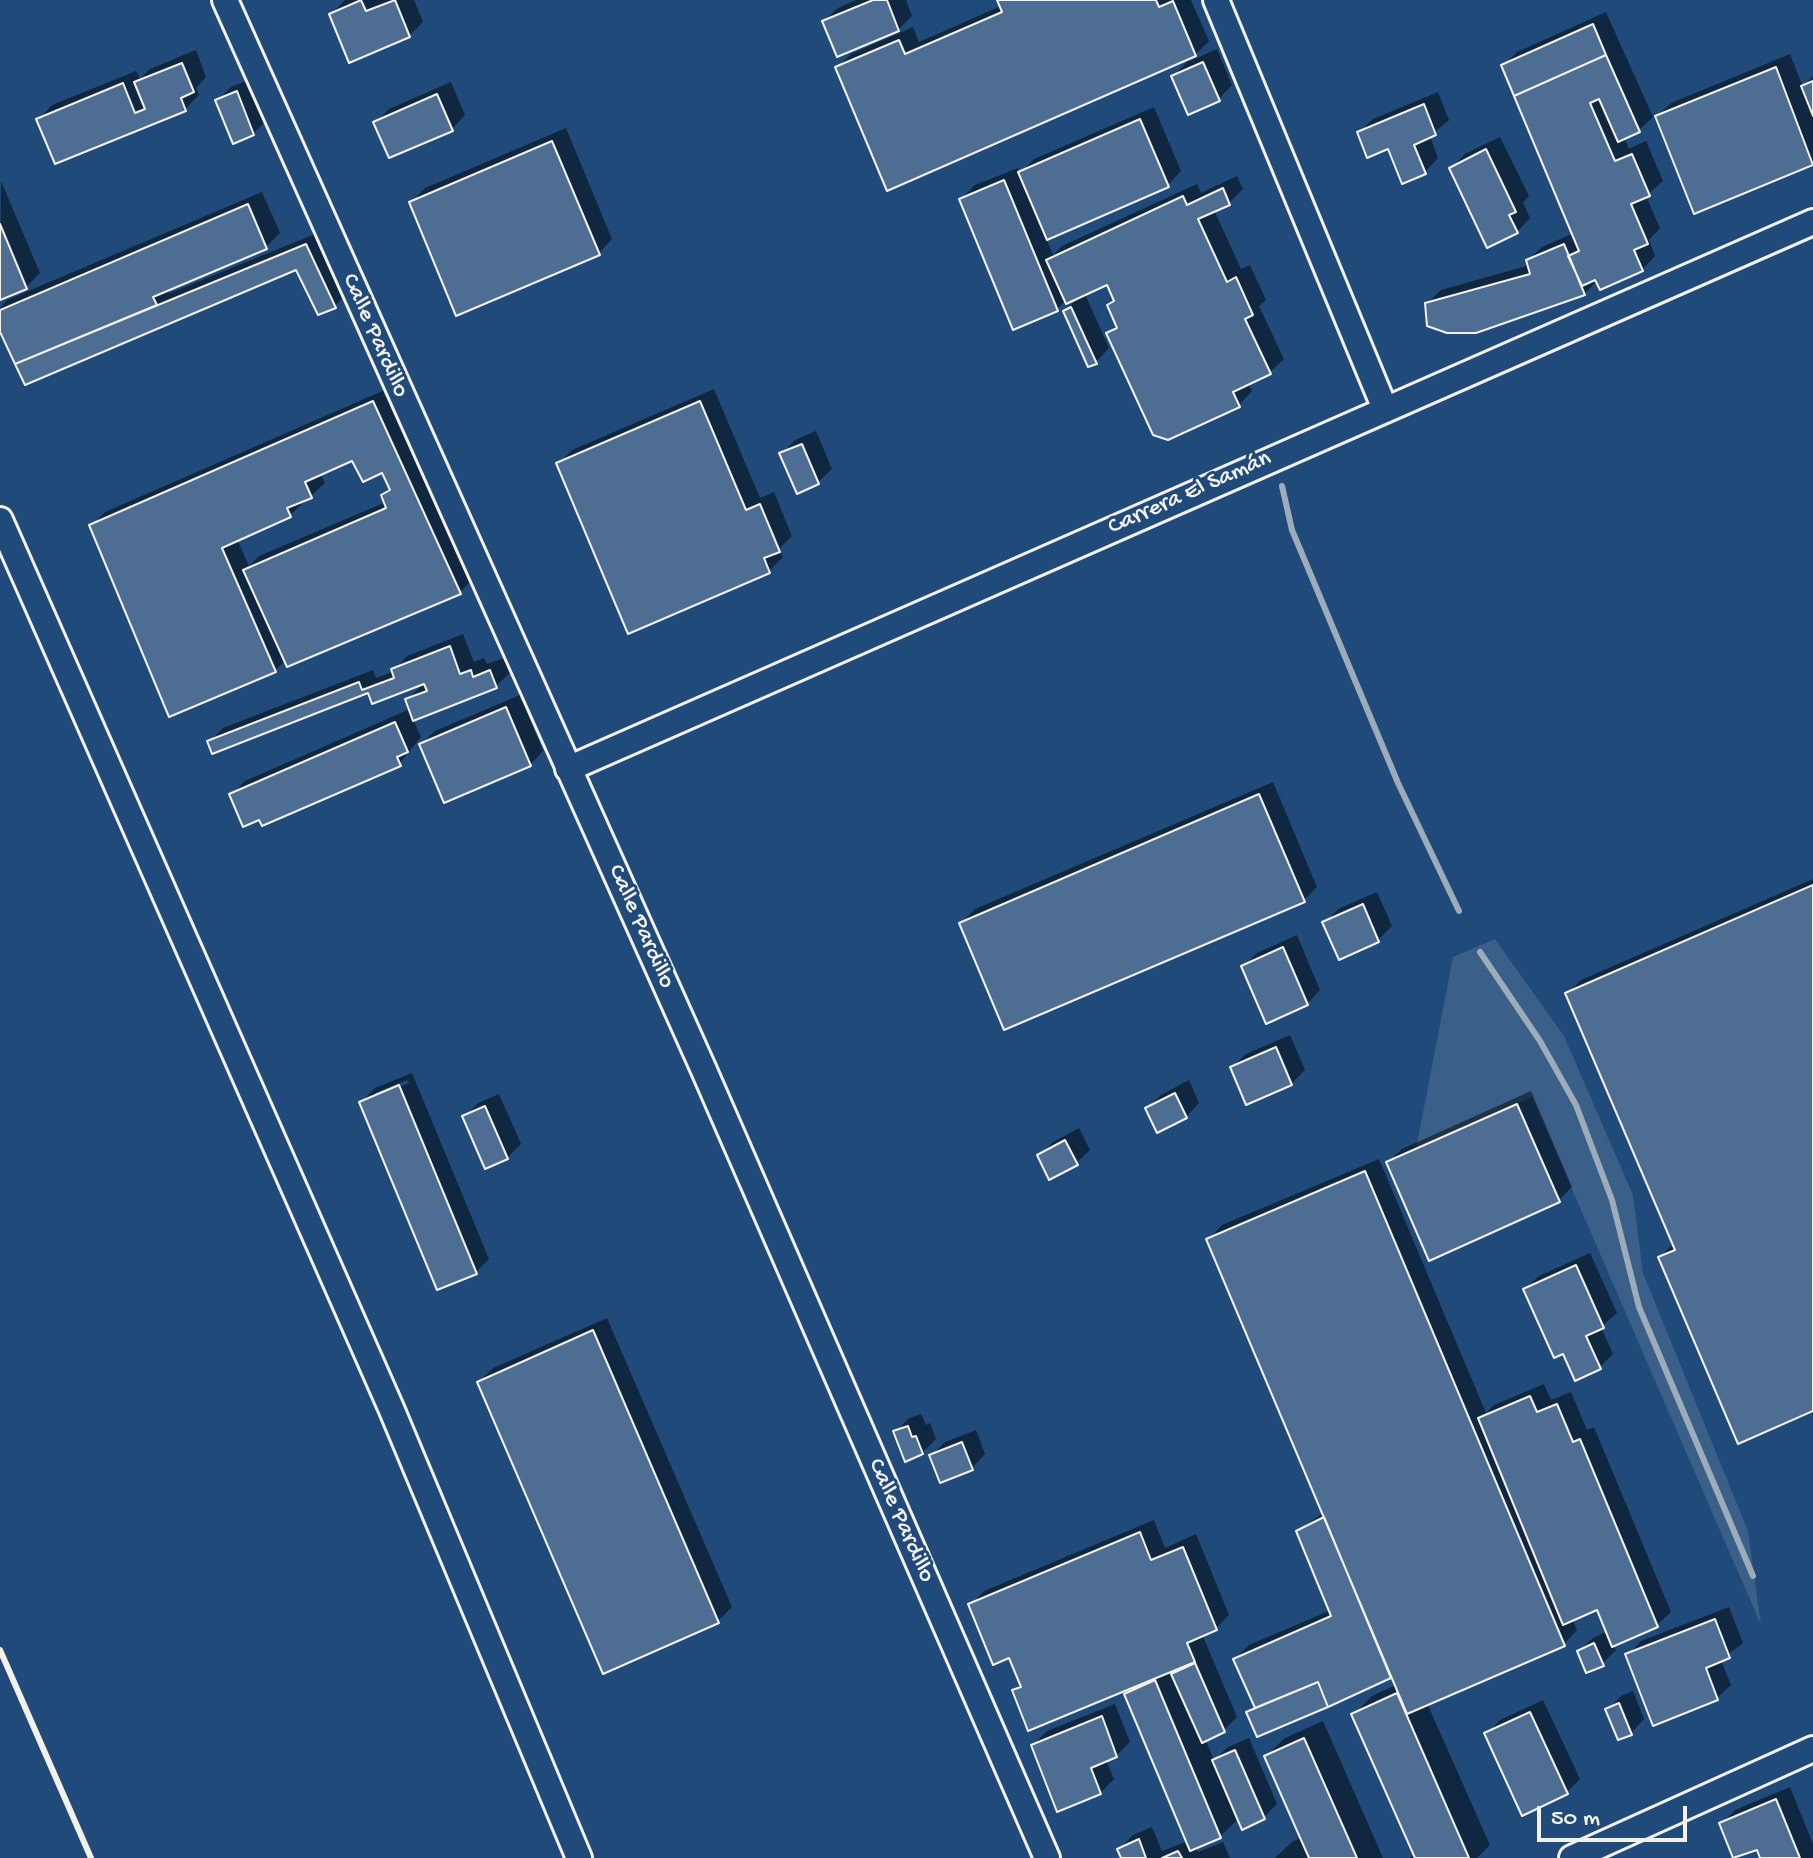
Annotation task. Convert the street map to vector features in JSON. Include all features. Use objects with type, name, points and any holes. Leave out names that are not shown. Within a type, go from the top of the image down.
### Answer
[{"type":"street","name":"Calle Pardillo","points":[[225,0],[703,1068],[1047,1858]]},
{"type":"street","points":[[239,0],[240,34]]},
{"type":"street","points":[[1216,0],[1385,409]]},
{"type":"street","name":"Carrera El Samán","points":[[568,769],[1813,222]]},
{"type":"street","points":[[0,520],[391,1408],[579,1858]]},
{"type":"street","points":[[1572,1858],[1813,1749]]},
{"type":"shaded area","points":[[1495,939],[1564,1036],[1633,1195],[1643,1273],[1748,1531],[1761,1625],[1532,1097],[1416,1149],[1453,957]]},
{"type":"building","points":[[361,0],[366,11],[395,0],[410,37],[349,63],[329,14]]},
{"type":"building","points":[[873,0],[887,0],[899,31],[837,57],[822,21]]},
{"type":"building","points":[[997,0],[1156,0],[1159,7],[1173,1],[1196,56],[887,191],[835,67],[899,40],[905,54],[1002,12]]},
{"type":"building","points":[[1593,24],[1606,55],[1514,96],[1501,65]]},
{"type":"building","points":[[1606,55],[1640,132],[1618,142],[1599,99],[1590,103],[1615,161],[1632,154],[1650,196],[1631,204],[1648,244],[1634,250],[1643,271],[1600,290],[1595,280],[1582,286],[1568,256],[1579,251],[1514,96]]},
{"type":"building","points":[[1203,62],[1220,101],[1188,115],[1171,76]]},
{"type":"building","points":[[182,63],[194,92],[181,98],[186,111],[55,164],[36,119],[123,83],[135,113],[145,109],[134,82]]},
{"type":"building","points":[[1776,67],[1813,165],[1694,214],[1655,116]]},
{"type":"building","points":[[1813,81],[1813,116],[1801,86]]},
{"type":"building","points":[[237,91],[254,135],[233,144],[215,100]]},
{"type":"building","points":[[437,94],[453,131],[389,158],[373,122]]},
{"type":"building","points":[[1424,104],[1436,135],[1414,145],[1426,174],[1402,184],[1388,149],[1367,158],[1357,132]]},
{"type":"building","points":[[1140,119],[1169,187],[1047,240],[1018,172]]},
{"type":"building","points":[[552,141],[600,255],[456,316],[409,202]]},
{"type":"building","points":[[1486,149],[1516,212],[1509,215],[1518,233],[1487,248],[1449,168]]},
{"type":"building","points":[[1004,180],[1058,311],[1013,330],[959,199]]},
{"type":"building","points":[[1223,188],[1230,205],[1198,219],[1227,282],[1236,277],[1253,315],[1245,319],[1271,374],[1233,392],[1240,407],[1168,440],[1153,435],[1106,333],[1117,328],[1107,305],[1114,301],[1107,285],[1066,304],[1046,260],[1183,196],[1187,205]]},
{"type":"building","points":[[248,204],[267,249],[153,297],[157,305],[15,364],[0,332],[0,310]]},
{"type":"building","points":[[0,224],[27,289],[0,300]]},
{"type":"building","points":[[306,244],[336,308],[318,315],[296,270],[25,385],[15,364]]},
{"type":"building","points":[[1564,244],[1585,295],[1476,333],[1447,333],[1427,326],[1425,303],[1530,274],[1526,260]]},
{"type":"building","points":[[1071,307],[1097,364],[1088,367],[1063,311]]},
{"type":"building","points":[[373,401],[461,594],[287,667],[243,570],[386,508],[381,495],[390,490],[382,473],[363,482],[352,461],[305,482],[312,498],[287,508],[291,517],[222,548],[276,672],[169,717],[89,525]]},
{"type":"building","points":[[700,401],[746,510],[760,504],[780,552],[764,558],[770,573],[628,634],[556,463]]},
{"type":"building","points":[[802,444],[819,484],[797,494],[779,453]]},
{"type":"building","points":[[450,646],[460,674],[471,670],[473,677],[490,670],[497,688],[413,721],[405,699],[427,691],[424,684],[372,704],[368,693],[212,754],[207,741],[359,682],[362,690],[394,678],[391,669]]},
{"type":"building","points":[[506,707],[531,766],[444,803],[419,744]]},
{"type":"building","points":[[395,722],[408,752],[397,757],[401,766],[262,826],[259,820],[243,827],[229,794]]},
{"type":"building","points":[[1259,794],[1305,902],[1004,1030],[959,923]]},
{"type":"building","points":[[1813,885],[1813,1411],[1738,1444],[1658,1257],[1675,1250],[1565,993]]},
{"type":"building","points":[[1363,904],[1379,942],[1339,960],[1322,922]]},
{"type":"building","points":[[1283,947],[1308,1005],[1266,1024],[1241,966]]},
{"type":"building","points":[[1276,1047],[1292,1085],[1246,1105],[1230,1067]]},
{"type":"building","points":[[399,1085],[477,1274],[437,1290],[359,1102]]},
{"type":"building","points":[[1175,1093],[1187,1118],[1157,1133],[1145,1108]]},
{"type":"building","points":[[1517,1104],[1560,1202],[1429,1261],[1386,1162]]},
{"type":"building","points":[[485,1106],[508,1159],[485,1169],[462,1116]]},
{"type":"building","points":[[1065,1140],[1078,1165],[1049,1180],[1037,1155]]},
{"type":"building","points":[[1365,1171],[1565,1646],[1407,1714],[1206,1239]]},
{"type":"building","points":[[1576,1265],[1604,1328],[1586,1336],[1601,1369],[1575,1381],[1563,1354],[1554,1358],[1523,1289]]},
{"type":"building","points":[[593,1330],[719,1623],[603,1674],[477,1382]]},
{"type":"building","points":[[1530,1396],[1537,1412],[1557,1404],[1573,1442],[1580,1439],[1658,1627],[1612,1647],[1597,1610],[1563,1625],[1478,1418]]},
{"type":"building","points":[[908,1426],[923,1454],[905,1462],[893,1431]]},
{"type":"building","points":[[962,1442],[973,1470],[940,1483],[929,1455]]},
{"type":"building","points":[[1324,1517],[1391,1678],[1328,1707],[1318,1682],[1255,1708],[1233,1659],[1331,1616],[1296,1531]]},
{"type":"building","points":[[1140,1532],[1151,1560],[1183,1547],[1217,1630],[1187,1643],[1195,1662],[1028,1731],[1012,1690],[1021,1687],[1009,1658],[993,1665],[968,1604]]},
{"type":"building","points":[[1715,1619],[1730,1658],[1706,1668],[1718,1700],[1653,1726],[1625,1654]]},
{"type":"building","points":[[1594,1643],[1604,1666],[1586,1673],[1577,1651]]},
{"type":"building","points":[[1195,1663],[1225,1732],[1202,1743],[1171,1674]]},
{"type":"building","points":[[1155,1680],[1221,1838],[1190,1851],[1124,1694]]},
{"type":"building","points":[[1318,1682],[1328,1707],[1257,1737],[1246,1712]]},
{"type":"building","points":[[1397,1693],[1469,1858],[1415,1858],[1351,1714]]},
{"type":"building","points":[[1619,1703],[1632,1735],[1618,1740],[1605,1709]]},
{"type":"building","points":[[1530,1712],[1568,1794],[1522,1816],[1484,1733]]},
{"type":"building","points":[[1102,1716],[1117,1757],[1091,1768],[1101,1794],[1057,1812],[1031,1745]]},
{"type":"building","points":[[1304,1738],[1357,1858],[1309,1858],[1264,1756]]},
{"type":"building","points":[[1235,1750],[1265,1819],[1242,1830],[1212,1760]]},
{"type":"building","points":[[1776,1799],[1800,1858],[1760,1858],[1757,1850],[1733,1858],[1719,1823]]},
{"type":"building","points":[[1139,1839],[1146,1858],[1121,1858],[1117,1849]]},
{"type":"building","points":[[1178,1851],[1182,1858],[1162,1858]]},
{"type":"waterway","points":[[1282,486],[1292,530],[1398,783],[1459,911]]},
{"type":"waterway","points":[[1480,952],[1540,1041],[1576,1105],[1612,1200],[1639,1307],[1753,1576]]},
{"type":"railway","points":[[0,1650],[91,1858]]}]
